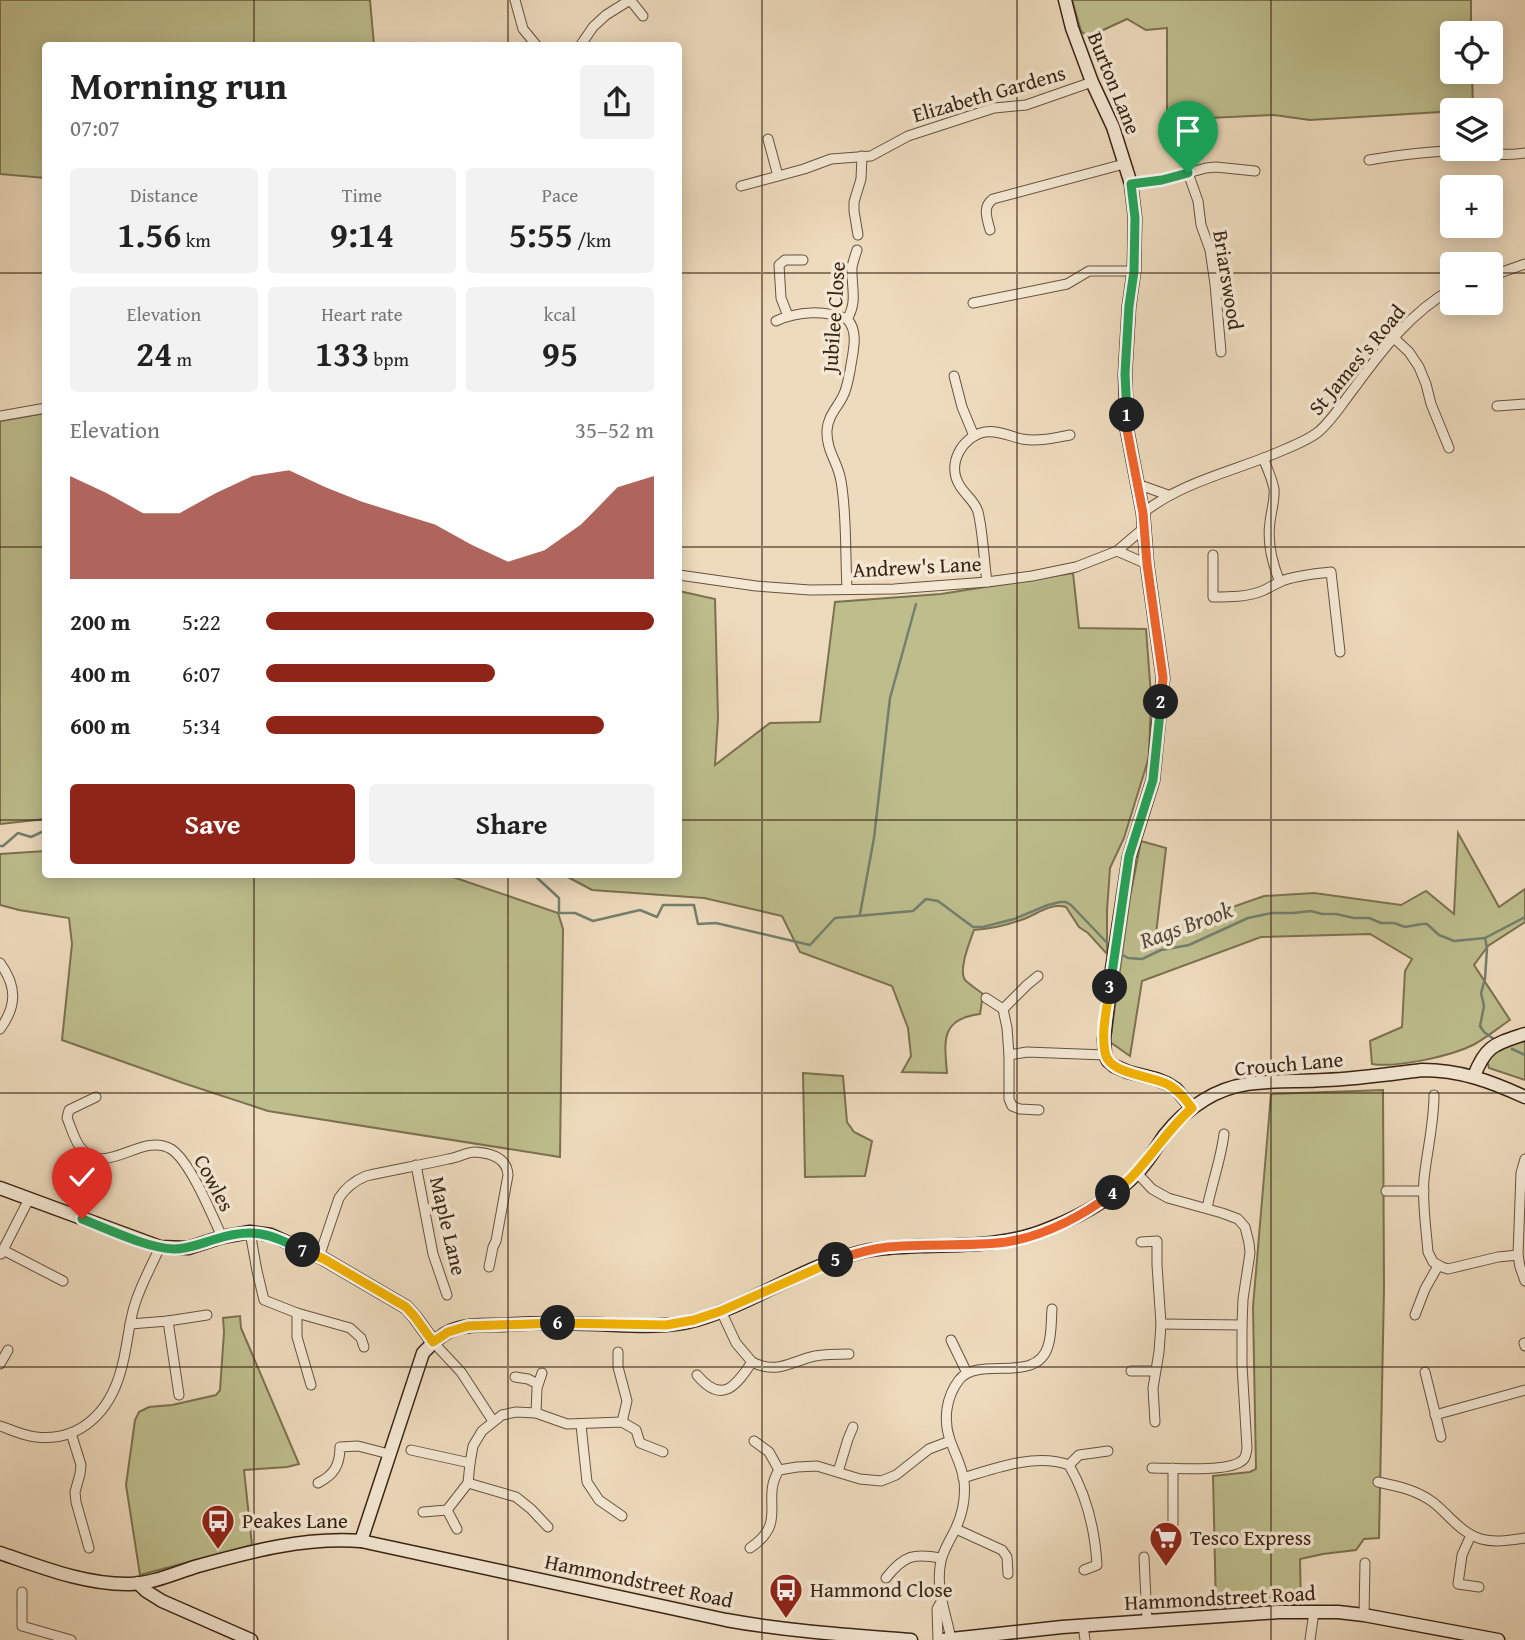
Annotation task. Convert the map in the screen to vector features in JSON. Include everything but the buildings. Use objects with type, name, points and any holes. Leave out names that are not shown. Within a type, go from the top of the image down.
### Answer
[{"type":"street","points":[[515,0],[523,29],[534,42]]},
{"type":"street","points":[[583,42],[606,15],[630,0],[643,16]]},
{"type":"street","name":"Burton Lane","points":[[1065,0],[1072,28],[1092,82],[1113,127],[1131,184],[1135,218],[1134,271],[1125,374],[1127,430],[1143,513]]},
{"type":"street","name":"Elizabeth Gardens","points":[[741,186],[831,159],[878,153],[908,136],[978,113],[1026,105],[1092,82]]},
{"type":"street","points":[[768,139],[778,176]]},
{"type":"street","points":[[1369,160],[1440,151],[1525,153]]},
{"type":"street","name":"Jubilee Close","points":[[858,235],[854,211],[861,179],[862,156]]},
{"type":"street","points":[[990,230],[985,211],[987,204],[993,199],[1125,164]]},
{"type":"street","points":[[1131,184],[1162,180],[1216,167],[1255,171]]},
{"type":"street","name":"Briarswood","points":[[1188,173],[1210,250],[1221,352]]},
{"type":"street","name":"Jubilee Close","points":[[847,588],[842,485],[827,438],[830,418],[847,387],[855,332],[848,319],[855,296],[852,265],[857,250]]},
{"type":"street","points":[[788,316],[781,298],[779,265],[785,260],[803,260]]},
{"type":"street","points":[[1503,272],[1525,264]]},
{"type":"street","points":[[973,303],[1067,284],[1089,271],[1134,271]]},
{"type":"street","name":"St James's Road","points":[[1143,513],[1168,495],[1291,447],[1319,432],[1394,338],[1440,297]]},
{"type":"street","points":[[776,321],[803,313],[838,315],[848,319]]},
{"type":"street","points":[[1394,338],[1409,352],[1419,367],[1449,447]]},
{"type":"street","points":[[954,376],[962,407],[974,436]]},
{"type":"street","points":[[1497,406],[1525,404]]},
{"type":"street","points":[[0,416],[42,409]]},
{"type":"street","points":[[987,582],[978,514],[956,478],[956,457],[960,449],[974,436],[984,432],[999,432],[1031,440],[1070,435]]},
{"type":"street","points":[[1263,458],[1274,493],[1269,537],[1271,557],[1280,582]]},
{"type":"street","points":[[1137,484],[1168,495]]},
{"type":"street","points":[[1143,513],[1147,564],[1163,678],[1161,710],[1153,780],[1129,856],[1112,969],[1104,1039],[1105,1055],[1114,1066],[1168,1084],[1192,1108]]},
{"type":"street","name":"Andrew's Lane","points":[[682,575],[791,589],[894,589],[987,582],[1076,567],[1117,551],[1144,528]]},
{"type":"street","points":[[1117,551],[1147,564]]},
{"type":"street","points":[[1213,555],[1213,597],[1259,593],[1295,577],[1331,572],[1340,652]]},
{"type":"street","points":[[0,963],[11,983],[13,1003],[0,1029]]},
{"type":"street","points":[[1003,1009],[1038,976]]},
{"type":"street","points":[[986,998],[1003,1009],[1009,1055],[1008,1092],[1012,1106],[1039,1111]]},
{"type":"street","points":[[1474,1076],[1479,1063],[1493,1046],[1525,1034]]},
{"type":"street","points":[[1009,1055],[1027,1052],[1105,1055]]},
{"type":"street","name":"Crouch Lane","points":[[433,1342],[448,1332],[468,1326],[565,1323],[666,1325],[694,1320],[721,1311],[822,1265],[863,1251],[889,1247],[984,1244],[1044,1231],[1089,1209],[1122,1186],[1137,1173],[1170,1129],[1192,1108],[1221,1090],[1252,1082],[1326,1080],[1422,1070],[1449,1071],[1474,1076],[1525,1097]]},
{"type":"street","points":[[1434,1095],[1424,1191],[1428,1252],[1431,1259],[1438,1266],[1451,1269],[1498,1257],[1518,1255]]},
{"type":"street","name":"Cowles","points":[[96,1097],[69,1110],[66,1118],[80,1147],[90,1155],[102,1159],[114,1158],[151,1144],[172,1150],[181,1157],[189,1170],[222,1237]]},
{"type":"street","points":[[1207,1208],[1224,1134]]},
{"type":"street","points":[[318,1257],[334,1209],[344,1190],[354,1182],[366,1175],[474,1152],[498,1157],[505,1163],[508,1175],[489,1267]]},
{"type":"street","points":[[1525,1159],[1521,1173],[1522,1224],[1518,1255],[1525,1281]]},
{"type":"street","name":"Maple Lane","points":[[416,1165],[433,1254],[447,1295]]},
{"type":"street","points":[[1137,1173],[1152,1189],[1168,1198],[1238,1219],[1245,1227],[1250,1243],[1242,1325],[1247,1448],[1245,1458],[1240,1463],[1223,1466],[1152,1468]]},
{"type":"street","points":[[0,1188],[160,1247],[188,1248],[222,1237],[250,1232],[271,1235],[318,1257],[406,1307],[461,1372],[494,1421]]},
{"type":"street","points":[[1386,1191],[1424,1191]]},
{"type":"street","points":[[29,1199],[1,1252],[63,1281]]},
{"type":"street","points":[[1245,1227],[1255,1220]]},
{"type":"street","points":[[250,1232],[264,1300],[297,1313],[350,1328],[361,1338],[364,1347]]},
{"type":"street","points":[[1141,1242],[1157,1241],[1161,1324],[1153,1388],[1155,1422]]},
{"type":"street","points":[[0,1426],[37,1437],[71,1433],[92,1420],[107,1404],[122,1370],[134,1305],[160,1247]]},
{"type":"street","points":[[1415,1315],[1424,1289],[1438,1266]]},
{"type":"street","points":[[951,1639],[946,1609],[941,1602],[939,1577],[941,1558],[960,1520],[964,1502],[964,1478],[947,1429],[947,1406],[960,1378],[967,1373],[1020,1367],[1036,1362],[1048,1346],[1052,1309]]},
{"type":"street","points":[[721,1311],[736,1343],[752,1362],[773,1368],[817,1356],[849,1354]]},
{"type":"street","points":[[297,1313],[297,1337],[311,1385]]},
{"type":"street","points":[[130,1324],[207,1315]]},
{"type":"street","points":[[168,1321],[179,1395]]},
{"type":"street","points":[[1161,1324],[1242,1325]]},
{"type":"street","points":[[951,1340],[967,1373]]},
{"type":"street","points":[[361,1541],[417,1368],[423,1353],[433,1342]]},
{"type":"street","points":[[0,1364],[8,1350]]},
{"type":"street","points":[[618,1352],[618,1367],[627,1401],[622,1422]]},
{"type":"street","points":[[697,1375],[715,1390],[728,1389],[741,1379],[752,1362]]},
{"type":"street","points":[[1131,1371],[1155,1371]]},
{"type":"street","points":[[1425,1372],[1441,1437]]},
{"type":"street","points":[[536,1413],[538,1384],[542,1373]]},
{"type":"street","points":[[515,1377],[538,1384]]},
{"type":"street","points":[[1435,1415],[1525,1390]]},
{"type":"street","points":[[423,1512],[447,1510],[468,1483],[473,1446],[482,1431],[502,1415],[516,1412],[536,1413],[567,1424],[581,1425],[622,1422],[636,1430],[640,1443],[663,1452]]},
{"type":"street","points":[[581,1425],[587,1482],[599,1500],[622,1516]]},
{"type":"street","points":[[838,1472],[853,1427]]},
{"type":"street","points":[[71,1433],[81,1465],[75,1492],[76,1502],[89,1548]]},
{"type":"street","points":[[754,1441],[769,1452],[779,1470]]},
{"type":"street","points":[[779,1470],[817,1466],[868,1480],[886,1479],[896,1475],[929,1449],[950,1441]]},
{"type":"street","points":[[318,1483],[336,1469],[340,1447],[358,1446],[389,1454]]},
{"type":"street","points":[[411,1450],[470,1463]]},
{"type":"street","points":[[1069,1465],[1079,1455],[1108,1451]]},
{"type":"street","points":[[964,1478],[1025,1462],[1053,1461],[1069,1465]]},
{"type":"street","points":[[1069,1465],[1088,1507],[1094,1532],[1097,1565],[1084,1570]]},
{"type":"street","points":[[1173,1468],[1174,1524]]},
{"type":"street","points":[[750,1548],[764,1536],[771,1524],[772,1488],[779,1470]]},
{"type":"street","points":[[1378,1482],[1411,1490],[1422,1496],[1471,1535],[1494,1541],[1525,1538]]},
{"type":"street","points":[[468,1483],[516,1497],[548,1527]]},
{"type":"street","points":[[447,1510],[457,1529]]},
{"type":"street","points":[[956,1529],[1002,1550],[1007,1556],[1007,1574]]},
{"type":"street","points":[[1471,1535],[1463,1548],[1458,1584],[1479,1587]]},
{"type":"street","name":"Hammondstreet Road","points":[[0,1553],[59,1573],[119,1584],[149,1581],[293,1542],[361,1541],[759,1626],[836,1637],[911,1640]]},
{"type":"street","points":[[886,1578],[898,1565],[911,1557],[923,1555],[941,1558]]},
{"type":"street","points":[[1144,1557],[1147,1621]]},
{"type":"street","points":[[1364,1615],[1365,1563]]},
{"type":"street","points":[[138,1583],[162,1601],[251,1640]]},
{"type":"street","points":[[22,1592],[22,1626],[71,1640]]},
{"type":"street","points":[[940,1640],[937,1609],[941,1602]]},
{"type":"street","name":"Hammondstreet Road","points":[[940,1640],[1083,1625],[1279,1612],[1364,1615],[1452,1636],[1498,1640]]},
{"type":"street","points":[[1310,1640],[1314,1612]]},
{"type":"street","points":[[1083,1625],[1085,1640]]},
{"type":"green space","points":[[0,0],[370,0],[374,42],[42,42],[42,178],[0,174]]},
{"type":"green space","points":[[1072,0],[1471,0],[1471,21],[1440,21],[1440,84],[1472,84],[1473,98],[1440,98],[1440,112],[1310,120],[1274,115],[1167,120],[1167,28],[1146,30],[1127,19],[1088,37],[1081,31]]},
{"type":"green space","points":[[42,414],[42,819],[0,824],[0,421]]},
{"type":"green space","points":[[1073,573],[1079,628],[1146,629],[1151,695],[1149,757],[1124,838],[1110,868],[1107,954],[1079,927],[1066,907],[1054,907],[1007,924],[974,930],[965,955],[963,975],[965,980],[983,994],[980,1014],[958,1021],[948,1033],[945,1050],[947,1073],[902,1072],[911,1056],[908,1028],[892,986],[800,952],[782,916],[704,898],[592,890],[570,878],[682,878],[682,592],[715,599],[718,718],[715,765],[770,723],[820,722],[835,602],[941,594]]},
{"type":"green space","points":[[1458,833],[1499,907],[1525,889],[1525,922],[1488,946],[1474,965],[1510,1020],[1478,1042],[1424,1060],[1372,1064],[1370,1041],[1402,1027],[1405,971],[1412,959],[1370,934],[1261,937],[1142,981],[1130,1056],[1110,1042],[1130,897],[1141,841],[1166,848],[1156,934],[1264,896],[1314,893],[1401,905],[1426,891],[1454,914]]},
{"type":"green space","points":[[42,851],[42,878],[456,878],[558,913],[563,929],[560,1157],[268,1111],[62,1040],[72,944],[69,918],[0,905],[0,854]]},
{"type":"green space","points":[[1525,1038],[1525,1080],[1489,1068],[1487,1060],[1497,1050]]},
{"type":"green space","points":[[803,1073],[843,1076],[847,1122],[854,1132],[872,1141],[865,1176],[805,1177]]},
{"type":"green space","points":[[1383,1090],[1384,1289],[1379,1538],[1364,1539],[1356,1550],[1300,1559],[1301,1605],[1216,1608],[1213,1476],[1256,1469],[1253,1307],[1271,1094]]},
{"type":"green space","points":[[240,1316],[241,1328],[299,1464],[244,1470],[252,1545],[140,1575],[126,1485],[135,1420],[139,1412],[149,1407],[216,1395],[220,1390],[223,1318]]},
{"type":"waterway","points":[[860,914],[874,838],[890,698],[916,604]]},
{"type":"waterway","name":"Rags Brook","points":[[0,846],[18,833],[31,837],[42,832]]},
{"type":"waterway","name":"Rags Brook","points":[[537,878],[559,898],[559,913],[575,913],[593,921],[640,910],[657,917],[663,905],[694,905],[698,924],[716,923],[810,945],[835,918],[913,911],[926,899],[938,901],[973,927],[1014,919],[1048,905],[1066,902],[1111,947]]},
{"type":"waterway","name":"Rags Brook","points":[[1119,953],[1128,958],[1142,959],[1161,950],[1189,945],[1248,918],[1272,913],[1311,911],[1369,918],[1405,927],[1427,924],[1439,935],[1454,941],[1485,938],[1525,917]]},
{"type":"waterway","points":[[1485,938],[1485,979],[1481,993],[1484,1006],[1480,1026],[1495,1040]]},
{"type":"waterway","points":[[1512,1049],[1525,1055]]},
{"type":"place","name":"Peakes Lane","points":[[218,1551]]},
{"type":"place","name":"Tesco Express","points":[[1166,1568]]},
{"type":"place","name":"Hammond Close","points":[[786,1620]]},
{"type":"route","points":[[82,1219],[135,1239],[174,1249],[250,1232],[271,1235],[324,1259],[406,1307],[433,1342],[448,1332],[468,1326],[565,1323],[666,1325],[694,1320],[721,1311],[831,1261],[863,1251],[889,1247],[984,1244],[1024,1238],[1089,1209],[1137,1173],[1164,1136],[1192,1108],[1168,1084],[1114,1066],[1105,1055],[1104,1039],[1112,969],[1129,856],[1153,780],[1163,678],[1147,564],[1143,513],[1127,430],[1125,374],[1134,271],[1135,218],[1131,184],[1188,173]]}]
